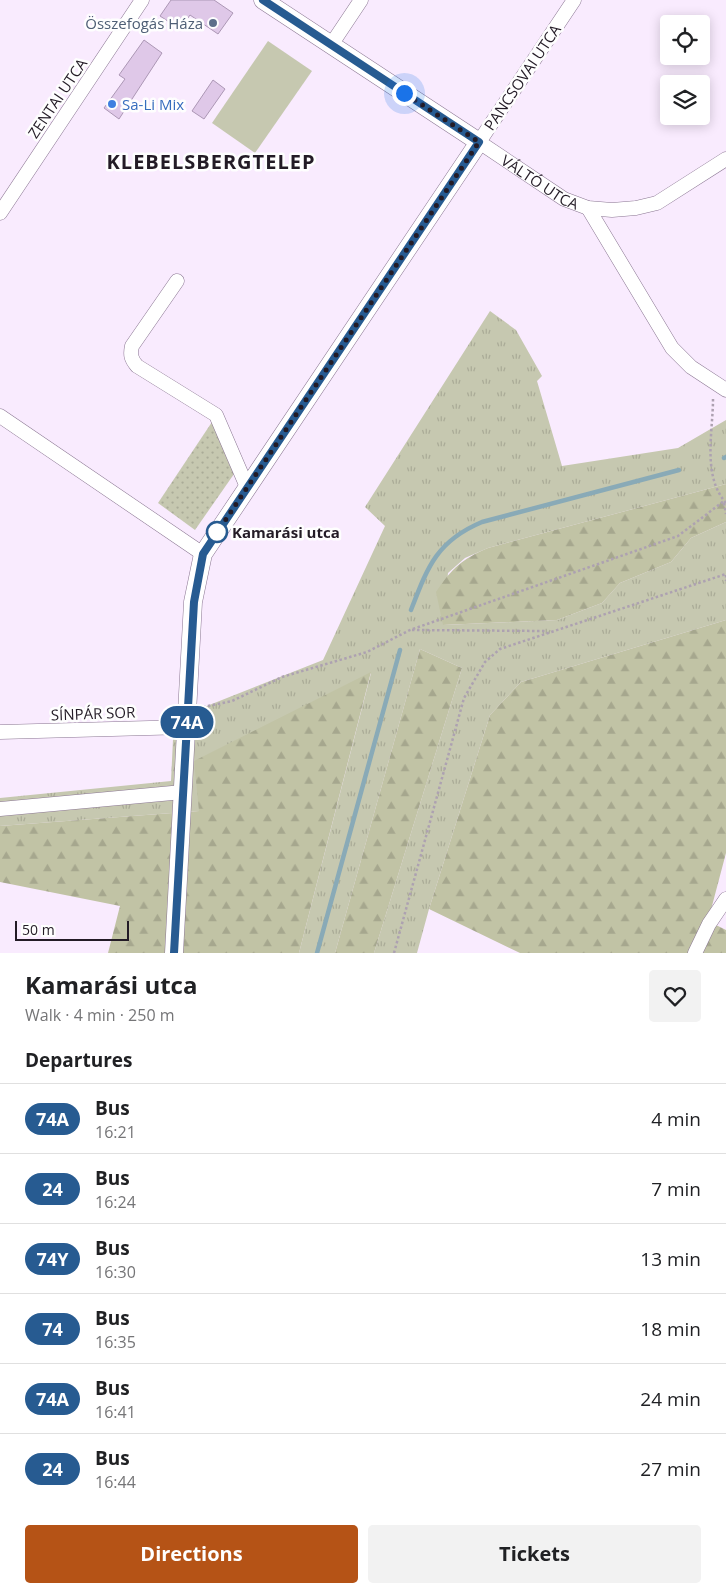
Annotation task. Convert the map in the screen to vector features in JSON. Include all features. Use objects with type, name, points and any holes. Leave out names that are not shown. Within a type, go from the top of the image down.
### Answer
[{"type":"street","name":"ZENTAI UTCA","points":[[0,213],[142,0]]},
{"type":"street","name":"VÁLTÓ UTCA","points":[[263,0],[564,199],[588,208],[672,348],[691,367],[726,390]]},
{"type":"street","points":[[331,45],[361,0]]},
{"type":"street","name":"PANCSOVAI UTCA","points":[[174,953],[194,602],[203,554],[574,0]]},
{"type":"street","points":[[588,208],[612,210],[636,208],[657,203],[726,159]]},
{"type":"street","points":[[177,281],[132,346],[130,353],[132,360],[137,366],[216,415],[247,487]]},
{"type":"street","points":[[0,416],[203,554]]},
{"type":"street","name":"SÍNPÁR SOR","points":[[0,732],[188,719]]},
{"type":"street","points":[[0,809],[183,792]]},
{"type":"street","points":[[695,953],[709,924],[726,900]]},
{"type":"path","points":[[714,383],[710,456],[716,486],[725,502],[726,514]]},
{"type":"path","points":[[188,719],[232,701],[282,677],[367,652],[410,630],[678,536],[725,502]]},
{"type":"path","points":[[394,953],[464,698],[484,662],[500,649],[550,631],[726,574],[726,581]]},
{"type":"path","points":[[410,630],[550,631]]},
{"type":"green space","points":[[268,41],[312,71],[255,153],[212,123]]},
{"type":"green space","points":[[490,311],[516,330],[542,376],[537,381],[562,466],[678,448],[726,420],[726,484],[488,548],[465,558],[448,573],[443,625],[557,620],[602,603],[620,583],[671,562],[691,538],[726,522],[726,620],[521,682],[490,715],[417,953],[374,953],[462,668],[420,649],[335,953],[299,953],[371,673],[199,811],[0,826],[0,798],[171,781],[174,719],[323,660],[385,526],[365,507]]},
{"type":"green space","points":[[212,422],[234,474],[195,530],[158,503]]},
{"type":"green space","points":[[726,484],[726,522],[691,538],[671,562],[620,583],[602,603],[557,620],[443,625],[436,592],[458,565],[479,552]]},
{"type":"green space","points":[[726,620],[726,853],[708,921],[726,930],[726,953],[520,953],[429,909],[490,715],[521,682]]},
{"type":"green space","points":[[420,649],[462,668],[374,953],[335,953]]},
{"type":"green space","points":[[371,672],[299,953],[108,953],[120,906],[0,882],[0,826],[199,811],[194,761]]},
{"type":"building","name":"Összefogás Háza","points":[[171,0],[214,0],[233,13],[218,34],[190,15],[180,29],[160,16]]},
{"type":"building","points":[[144,40],[162,53],[119,119],[104,108],[125,79],[119,75]]},
{"type":"building","points":[[213,80],[225,89],[204,119],[192,111]]},
{"type":"waterway","points":[[411,610],[423,580],[436,557],[444,547],[467,529],[482,522],[679,470]]},
{"type":"waterway","points":[[317,953],[400,650]]},
{"type":"bus line","name":"74A","points":[[174,953],[194,602],[203,554],[479,142],[263,0]]},
{"type":"place","name":"Összefogás Háza","points":[[213,23]]},
{"type":"place","name":"Sa-Li Mix","points":[[112,104]]},
{"type":"place","name":"Kamarási utca","points":[[217,532]]},
{"type":"district","name":"KLEBELSBERGTELEP","points":[[211,161]]},
{"type":"route","points":[[217,532],[214,537],[479,142],[404,93]]}]
